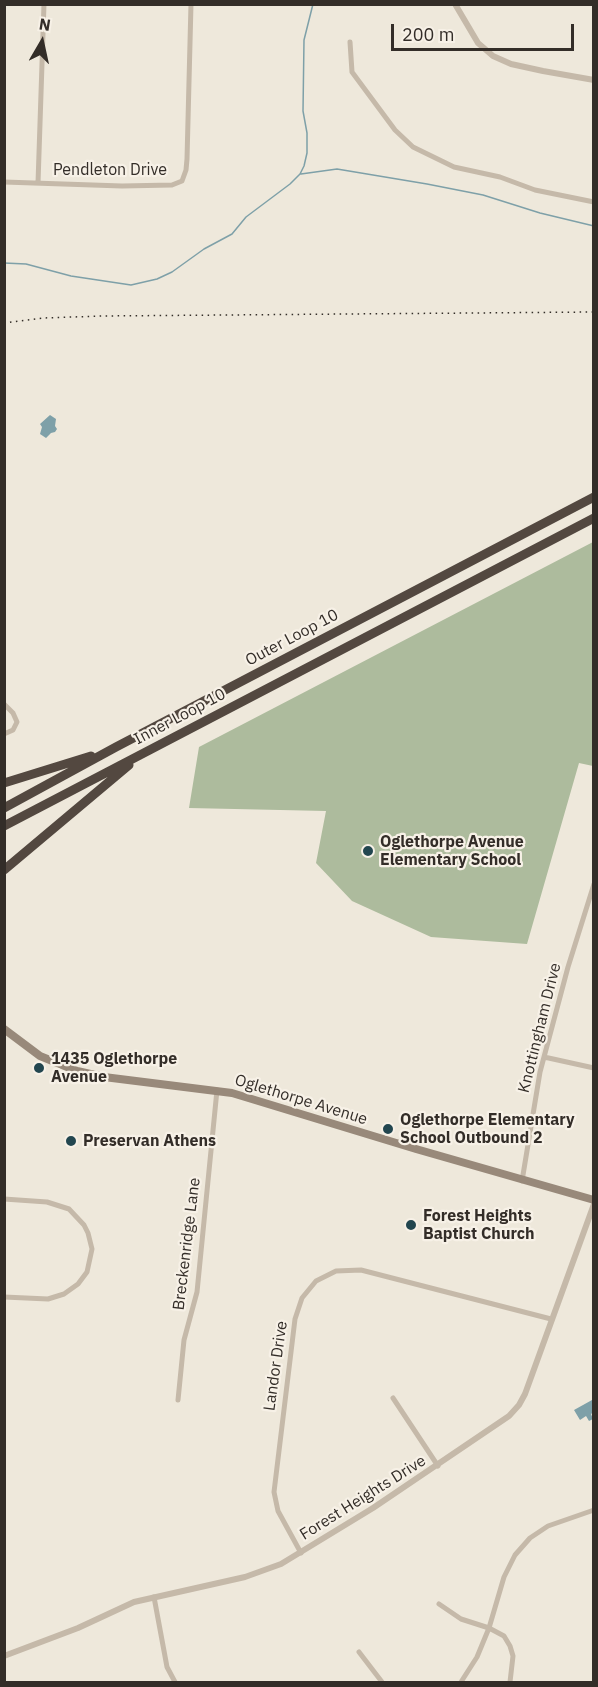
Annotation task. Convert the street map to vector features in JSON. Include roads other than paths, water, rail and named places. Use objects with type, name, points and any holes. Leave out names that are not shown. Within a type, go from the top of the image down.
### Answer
[{"type":"highway","name":"Outer Loop 10","points":[[4,808],[594,497]]},
{"type":"highway","name":"Inner Loop 10","points":[[4,826],[594,518]]},
{"type":"highway","points":[[4,783],[116,747]]},
{"type":"highway","points":[[4,870],[142,754]]},
{"type":"main road","name":"Oglethorpe Avenue","points":[[4,1029],[40,1056],[77,1071],[104,1077],[217,1090],[259,1100],[594,1202]]},
{"type":"street","points":[[38,183],[44,4]]},
{"type":"street","name":"Pendleton Drive","points":[[4,182],[166,185],[182,181],[187,159],[191,4]]},
{"type":"street","points":[[455,4],[478,43],[493,56],[543,71],[594,80]]},
{"type":"street","points":[[350,42],[352,72],[395,130],[413,147],[454,166],[500,177],[535,190],[594,202]]},
{"type":"street","points":[[4,704],[17,719],[17,725],[13,730],[4,734]]},
{"type":"street","name":"Knottingham Drive","points":[[522,1181],[537,1085],[594,884]]},
{"type":"street","points":[[586,909],[594,911]]},
{"type":"street","points":[[544,1057],[594,1068]]},
{"type":"street","name":"Breckenridge Lane","points":[[178,1400],[184,1340],[197,1292],[217,1090]]},
{"type":"street","points":[[4,1199],[47,1202],[69,1209],[84,1225],[92,1249],[87,1272],[78,1284],[64,1294],[48,1299],[4,1297]]},
{"type":"street","name":"Forest Heights Drive","points":[[4,1656],[78,1628],[121,1607],[245,1576],[281,1564],[438,1466],[515,1411],[525,1394],[594,1202]]},
{"type":"street","name":"Landor Drive","points":[[301,1553],[278,1510],[274,1481],[295,1319],[302,1298],[316,1281],[336,1271],[360,1270],[551,1319]]},
{"type":"street","points":[[393,1398],[438,1466]]},
{"type":"street","points":[[461,1683],[477,1657],[489,1628],[504,1577],[522,1546],[548,1526],[594,1510]]},
{"type":"street","points":[[154,1597],[167,1666],[175,1683]]},
{"type":"street","points":[[439,1604],[461,1618],[504,1636],[510,1646],[513,1663],[510,1683]]},
{"type":"street","points":[[359,1652],[382,1683]]},
{"type":"water","points":[[50,415],[56,419],[57,429],[46,438],[40,434],[42,427],[40,424]]},
{"type":"water","points":[[592,1400],[593,1419],[589,1421],[586,1416],[580,1420],[574,1410]]},
{"type":"waterway","points":[[4,263],[26,264],[71,276],[131,285],[157,279],[172,272],[204,249],[232,234],[246,217],[290,184],[304,166],[307,153],[307,133],[303,111],[304,40],[313,4]]},
{"type":"waterway","points":[[301,174],[337,169],[427,184],[483,195],[540,213],[594,226]]},
{"type":"railway","points":[[4,323],[43,318],[102,316],[594,312]]},
{"type":"place","name":"Oglethorpe Avenue Elementary School","points":[[368,851]]},
{"type":"place","name":"1435 Oglethorpe Avenue","points":[[39,1068]]},
{"type":"place","name":"Oglethorpe Elementary School Outbound 2","points":[[388,1129]]},
{"type":"place","name":"Preservan Athens","points":[[71,1141]]},
{"type":"place","name":"Forest Heights Baptist Church","points":[[411,1225]]}]
